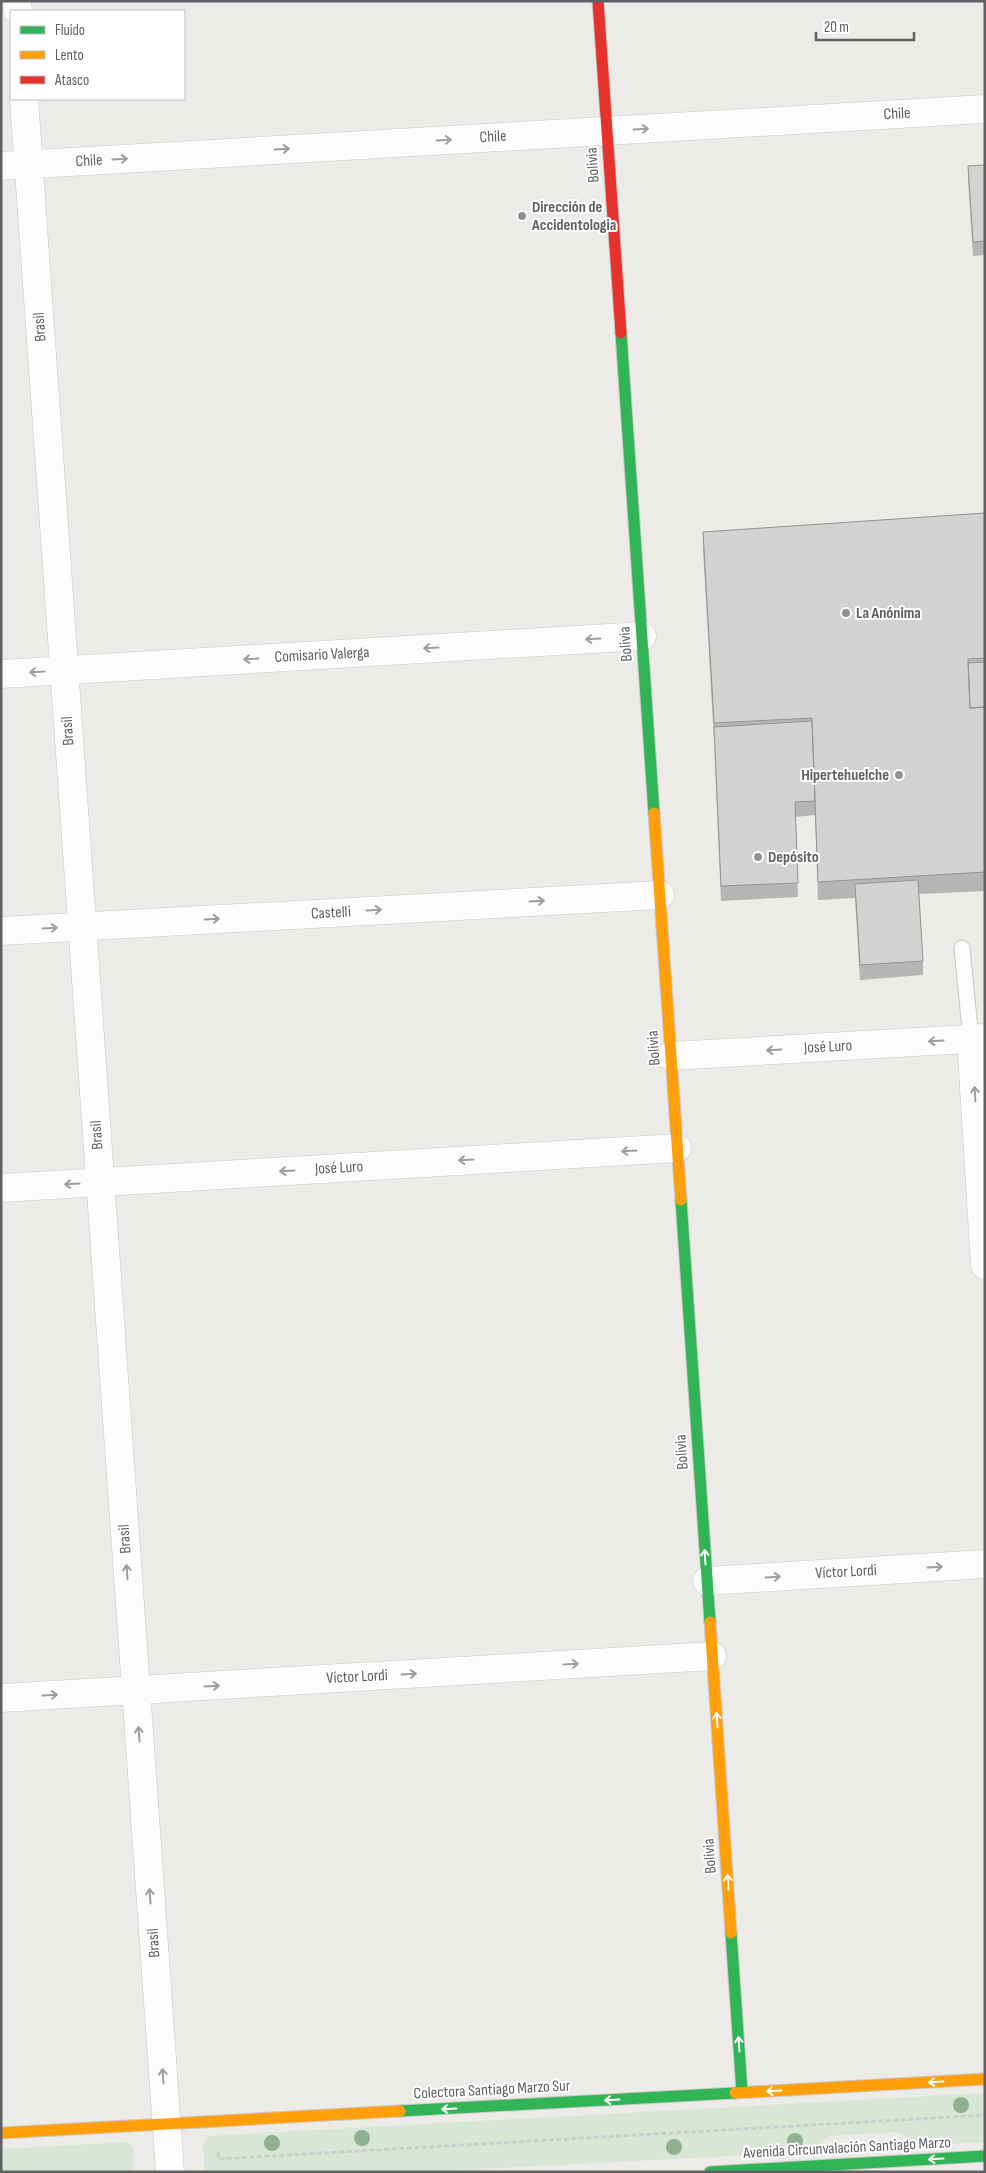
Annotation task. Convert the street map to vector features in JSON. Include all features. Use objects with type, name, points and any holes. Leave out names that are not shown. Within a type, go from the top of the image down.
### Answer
[{"type":"street","name":"Bolivia","points":[[598,1],[742,2092]]},
{"type":"street","name":"Brasil","points":[[24,100],[170,2172]]},
{"type":"street","name":"Chile","points":[[1,166],[985,109]]},
{"type":"street","name":"Comisario Valerga","points":[[1,674],[642,636]]},
{"type":"street","name":"Castelli","points":[[1,931],[660,894]]},
{"type":"street","name":"José Luro","points":[[671,1056],[978,1038]]},
{"type":"street","points":[[978,1038],[985,1265]]},
{"type":"street","name":"José Luro","points":[[1,1188],[677,1148]]},
{"type":"street","name":"Víctor Lordi","points":[[707,1581],[985,1564]]},
{"type":"street","name":"Víctor Lordi","points":[[1,1698],[712,1656]]},
{"type":"street","name":"Colectora Santiago Marzo Sur","points":[[1,2133],[985,2079]]},
{"type":"street","name":"Avenida Circunvalación Santiago Marzo","points":[[710,2172],[985,2156]]},
{"type":"lane","points":[[962,948],[978,1038]]},
{"type":"path","points":[[218,2144],[219,2159],[985,2115]]},
{"type":"green space","points":[[985,2093],[985,2142],[919,2146],[899,2132],[829,2136],[809,2152],[423,2172],[205,2172],[203,2144],[209,2136]]},
{"type":"green space","points":[[128,2142],[133,2147],[134,2172],[1,2172],[1,2149]]},
{"type":"building","points":[[985,165],[985,241],[973,242],[968,166]]},
{"type":"building","name":"La Anónima","points":[[985,513],[985,658],[968,659],[970,708],[985,707],[985,872],[818,882],[812,718],[714,723],[703,532]]},
{"type":"building","points":[[985,662],[985,707],[970,708],[968,663]]},
{"type":"building","name":"Depósito","points":[[812,721],[815,801],[795,802],[798,883],[721,886],[714,727]]},
{"type":"building","points":[[918,880],[923,961],[860,965],[855,884]]},
{"type":"traffic: fast","points":[[621,333],[654,813]]},
{"type":"traffic: fast","points":[[681,1200],[710,1622]]},
{"type":"traffic: fast","points":[[731,1933],[742,2092]]},
{"type":"traffic: fast","points":[[400,2111],[735,2093]]},
{"type":"traffic: fast","points":[[710,2172],[985,2156]]},
{"type":"traffic: slow","points":[[654,813],[681,1200]]},
{"type":"traffic: slow","points":[[710,1622],[731,1933]]},
{"type":"traffic: slow","points":[[735,2093],[985,2079]]},
{"type":"traffic: slow","points":[[1,2133],[400,2111]]},
{"type":"traffic: jam","points":[[598,1],[621,333]]},
{"type":"place","name":"Dirección de Accidentologia","points":[[522,216]]},
{"type":"place","name":"La Anónima","points":[[846,613]]},
{"type":"place","name":"Hipertehuelche","points":[[899,775]]},
{"type":"place","name":"Depósito","points":[[758,857]]}]
